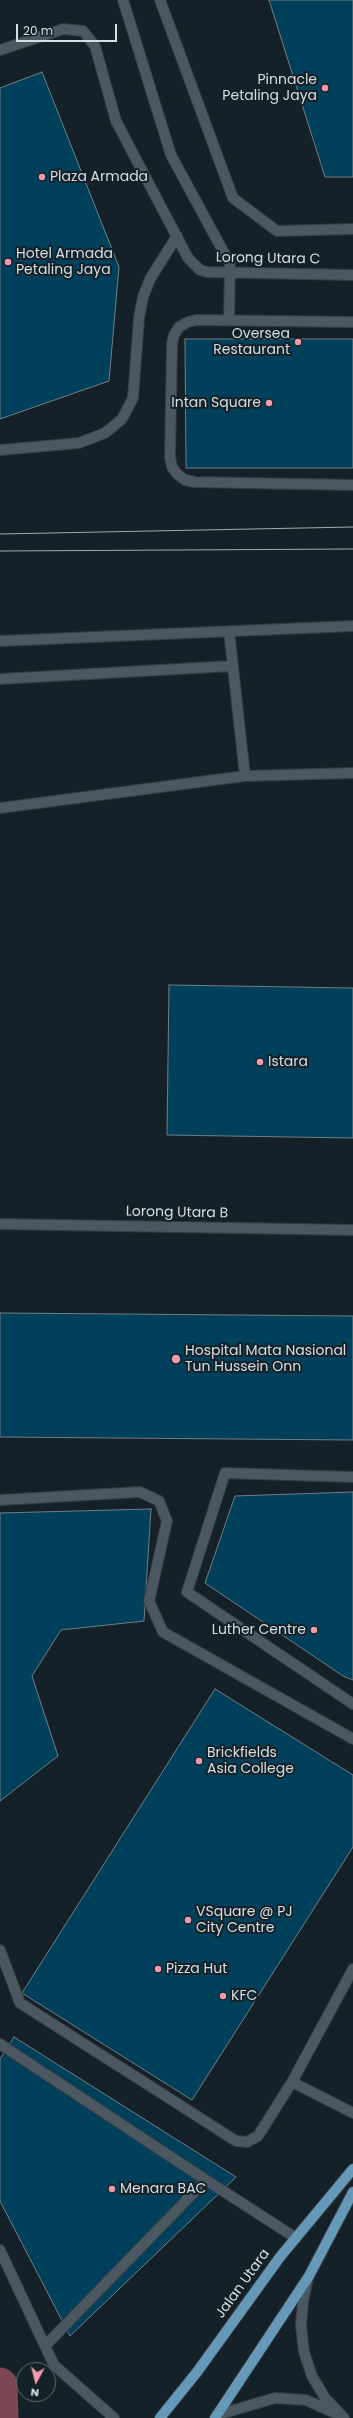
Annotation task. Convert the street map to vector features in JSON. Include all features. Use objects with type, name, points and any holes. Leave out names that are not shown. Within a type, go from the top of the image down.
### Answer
[{"type":"main road","name":"Jalan Utara","points":[[160,2418],[296,2238],[353,2169]]},
{"type":"main road","points":[[216,2416],[309,2276],[353,2192]]},
{"type":"street","points":[[123,0],[171,155],[230,268],[229,320]]},
{"type":"street","points":[[160,0],[233,198],[276,231],[353,229]]},
{"type":"street","name":"Lorong Utara C","points":[[0,50],[63,29],[83,31],[95,46],[116,121],[188,258],[194,266],[207,272],[230,268],[353,275]]},
{"type":"street","points":[[0,450],[79,443],[105,433],[122,420],[133,398],[139,318],[143,297],[150,279],[177,236]]},
{"type":"street","points":[[353,322],[229,320],[188,322],[179,327],[174,335],[170,457],[172,466],[177,474],[185,480],[195,482],[353,484]]},
{"type":"street","points":[[0,641],[353,626]]},
{"type":"street","points":[[228,631],[244,776]]},
{"type":"street","points":[[0,679],[232,666]]},
{"type":"street","points":[[0,808],[244,776],[353,773]]},
{"type":"street","name":"Lorong Utara B","points":[[0,1224],[353,1230]]},
{"type":"street","points":[[353,1477],[226,1473],[187,1592],[353,1704]]},
{"type":"street","points":[[0,1500],[140,1492],[159,1501],[167,1521],[149,1601],[163,1632],[353,1739]]},
{"type":"street","points":[[0,1950],[20,2003],[236,2141],[247,2142],[258,2136],[292,2082],[353,1969]]},
{"type":"street","points":[[0,2044],[296,2238]]},
{"type":"street","points":[[292,2082],[353,2113]]},
{"type":"street","points":[[45,2346],[206,2180]]},
{"type":"street","points":[[0,2250],[54,2365],[114,2418]]},
{"type":"street","points":[[309,2276],[303,2301],[301,2326],[304,2352],[312,2376],[325,2398],[343,2418]]},
{"type":"street","points":[[216,2416],[275,2398],[306,2400],[343,2418]]},
{"type":"building","name":"Pinnacle Petaling Jaya","points":[[269,0],[353,0],[353,177],[325,177]]},
{"type":"building","name":"Plaza Armada","points":[[42,72],[119,267],[109,381],[0,419],[0,88]]},
{"type":"building","name":"Intan Square","points":[[185,339],[353,339],[353,468],[186,468]]},
{"type":"building","name":"Istara","points":[[169,985],[353,988],[353,1138],[167,1135]]},
{"type":"building","points":[[0,1313],[353,1316],[353,1440],[0,1437]]},
{"type":"building","name":"Luther Centre","points":[[353,1492],[353,1680],[343,1676],[205,1583],[235,1496]]},
{"type":"building","points":[[151,1509],[144,1621],[61,1630],[32,1676],[58,1756],[0,1801],[0,1513]]},
{"type":"building","name":"VSquare @ PJ City Centre","points":[[215,1689],[353,1775],[353,1847],[192,2100],[22,1993]]},
{"type":"building","name":"Menara BAC","points":[[14,2037],[236,2177],[70,2336],[0,2201],[0,2059]]},
{"type":"waterway","points":[[0,2385],[1,2418]]},
{"type":"tram line","points":[[0,534],[353,527]]},
{"type":"tram line","points":[[0,551],[353,549]]},
{"type":"place","name":"Pinnacle Petaling Jaya","points":[[325,88]]},
{"type":"place","name":"Plaza Armada","points":[[42,177]]},
{"type":"place","name":"Hotel Armada Petaling Jaya","points":[[8,262]]},
{"type":"place","name":"Oversea Restaurant","points":[[298,342]]},
{"type":"place","name":"Intan Square","points":[[269,403]]},
{"type":"place","name":"Istara","points":[[260,1062]]},
{"type":"place","name":"Hospital Mata Nasional Tun Hussein Onn","points":[[176,1359]]},
{"type":"place","name":"Luther Centre","points":[[314,1630]]},
{"type":"place","name":"Brickfields Asia College","points":[[199,1761]]},
{"type":"place","name":"VSquare @ PJ City Centre","points":[[188,1920]]},
{"type":"place","name":"Pizza Hut","points":[[158,1969]]},
{"type":"place","name":"KFC","points":[[223,1996]]},
{"type":"place","name":"Menara BAC","points":[[112,2189]]}]
